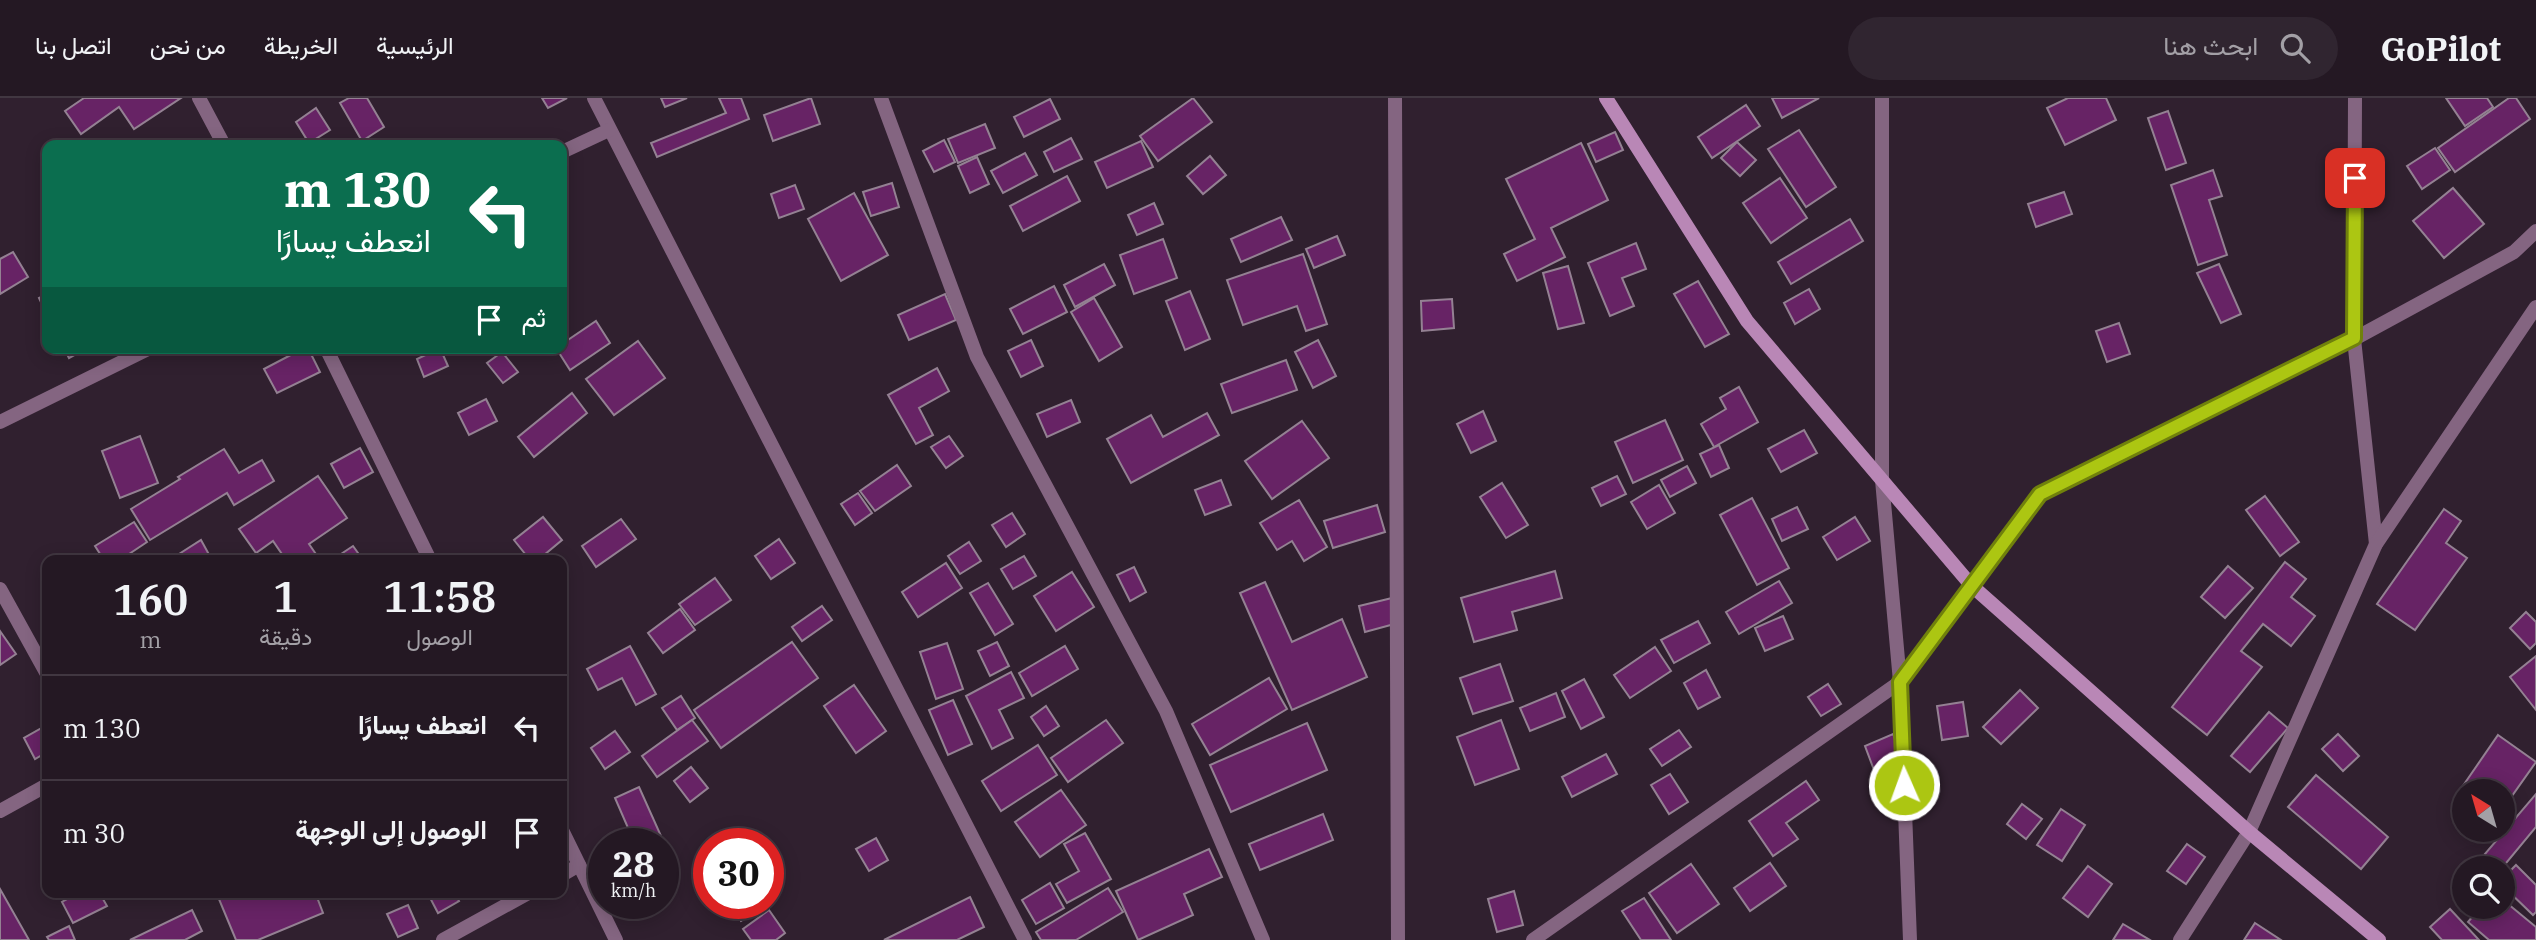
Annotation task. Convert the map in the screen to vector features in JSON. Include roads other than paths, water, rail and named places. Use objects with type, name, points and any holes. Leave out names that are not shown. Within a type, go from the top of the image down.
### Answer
[{"type":"street","points":[[199,98],[221,140]]},
{"type":"street","points":[[594,98],[1025,940]]},
{"type":"street","points":[[881,98],[977,357],[1166,711],[1263,940]]},
{"type":"street","points":[[1395,98],[1398,940]]},
{"type":"street","points":[[1605,98],[1747,321],[1971,585],[2249,832],[2378,940]]},
{"type":"street","points":[[1882,98],[1882,480],[1900,682],[1910,940]]},
{"type":"street","points":[[2355,98],[2354,338],[2376,544]]},
{"type":"street","points":[[567,150],[609,130]]},
{"type":"street","points":[[1532,940],[1900,682],[2040,494],[2354,338],[2514,252],[2536,231]]},
{"type":"street","points":[[2180,940],[2249,832],[2376,544],[2536,306]]},
{"type":"street","points":[[0,422],[138,354]]},
{"type":"street","points":[[329,354],[428,555]]},
{"type":"street","points":[[0,589],[42,665]]},
{"type":"street","points":[[0,811],[42,788]]},
{"type":"street","points":[[567,840],[616,940]]},
{"type":"street","points":[[567,872],[579,865]]},
{"type":"street","points":[[443,940],[519,898]]}]
